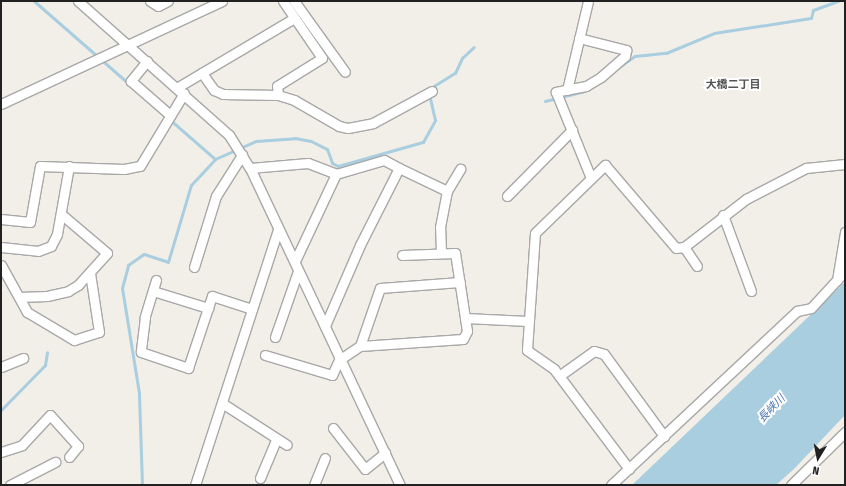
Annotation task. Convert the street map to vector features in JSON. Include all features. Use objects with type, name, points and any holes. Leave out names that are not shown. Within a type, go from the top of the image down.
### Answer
[{"type":"street","points":[[78,1],[217,121],[242,155],[250,168],[278,229],[295,261],[298,271],[325,326],[339,360],[400,485]]},
{"type":"street","points":[[150,1],[158,6],[168,1]]},
{"type":"street","points":[[1,104],[222,1]]},
{"type":"street","points":[[278,95],[277,86],[322,58],[283,1]]},
{"type":"street","points":[[294,1],[345,72]]},
{"type":"street","points":[[567,90],[588,1]]},
{"type":"street","points":[[1,219],[30,222],[40,166],[134,169],[140,166],[170,115],[181,90],[202,73],[294,18]]},
{"type":"street","points":[[579,38],[626,50],[625,56],[601,78],[586,86],[556,92],[591,178]]},
{"type":"street","points":[[147,61],[131,81],[170,115]]},
{"type":"street","points":[[202,73],[214,90],[223,94],[278,95],[294,100],[339,126],[355,128],[373,123],[432,91]]},
{"type":"street","points":[[507,196],[572,130]]},
{"type":"street","points":[[194,267],[216,196],[242,155]]},
{"type":"street","points":[[250,168],[308,163],[336,174],[384,160],[446,191]]},
{"type":"street","points":[[629,469],[559,376],[528,350],[528,321],[535,233],[605,165],[676,248],[684,247],[723,215],[806,168],[845,164]]},
{"type":"street","points":[[1,247],[45,250],[55,240],[69,166]]},
{"type":"street","points":[[325,326],[360,246],[399,168]]},
{"type":"street","points":[[441,252],[440,226],[446,191],[460,169]]},
{"type":"street","points":[[295,261],[336,174]]},
{"type":"street","points":[[19,297],[58,294],[78,285],[107,253],[61,214]]},
{"type":"street","points":[[723,215],[751,291]]},
{"type":"street","points":[[195,485],[278,229]]},
{"type":"street","points":[[837,280],[845,232]]},
{"type":"street","points":[[684,247],[697,266]]},
{"type":"street","points":[[265,355],[332,375],[339,360],[360,346],[463,339],[468,331],[455,252],[402,255]]},
{"type":"street","points":[[1,265],[27,312],[74,340],[99,332],[90,273]]},
{"type":"street","points":[[275,337],[298,271]]},
{"type":"street","points":[[611,485],[797,311],[810,308],[845,271]]},
{"type":"street","points":[[156,280],[145,317],[141,352],[188,368],[212,296],[252,309]]},
{"type":"street","points":[[360,346],[380,288],[460,282]]},
{"type":"street","points":[[153,291],[208,308]]},
{"type":"street","points":[[465,318],[528,321]]},
{"type":"street","points":[[559,376],[594,351],[604,354],[664,436]]},
{"type":"street","points":[[1,367],[23,358]]},
{"type":"street","points":[[222,403],[287,446]]},
{"type":"street","points":[[1,452],[22,445],[50,415],[78,446],[69,457]]},
{"type":"street","points":[[333,428],[365,469],[385,453]]},
{"type":"street","points":[[791,485],[845,432]]},
{"type":"street","points":[[260,478],[276,440]]},
{"type":"street","points":[[316,484],[325,458]]},
{"type":"street","points":[[10,485],[55,462]]},
{"type":"water","name":"長峡川","points":[[845,282],[845,415],[794,469],[776,485],[632,485]]},
{"type":"waterway","points":[[34,1],[215,159]]},
{"type":"waterway","points":[[619,67],[635,56],[666,53],[714,33],[811,18],[813,10],[838,1]]},
{"type":"waterway","points":[[429,89],[455,73],[462,58],[474,47]]},
{"type":"waterway","points":[[545,101],[582,92],[604,80]]},
{"type":"waterway","points":[[142,485],[139,393],[122,288],[128,265],[144,254],[168,262],[191,185],[215,159],[256,141],[295,138],[311,141],[327,149],[332,163],[338,166],[423,142],[435,120],[429,94]]},
{"type":"waterway","points":[[1,410],[45,365],[47,352]]},
{"type":"district","name":"大橋二丁目","points":[[733,85]]}]
